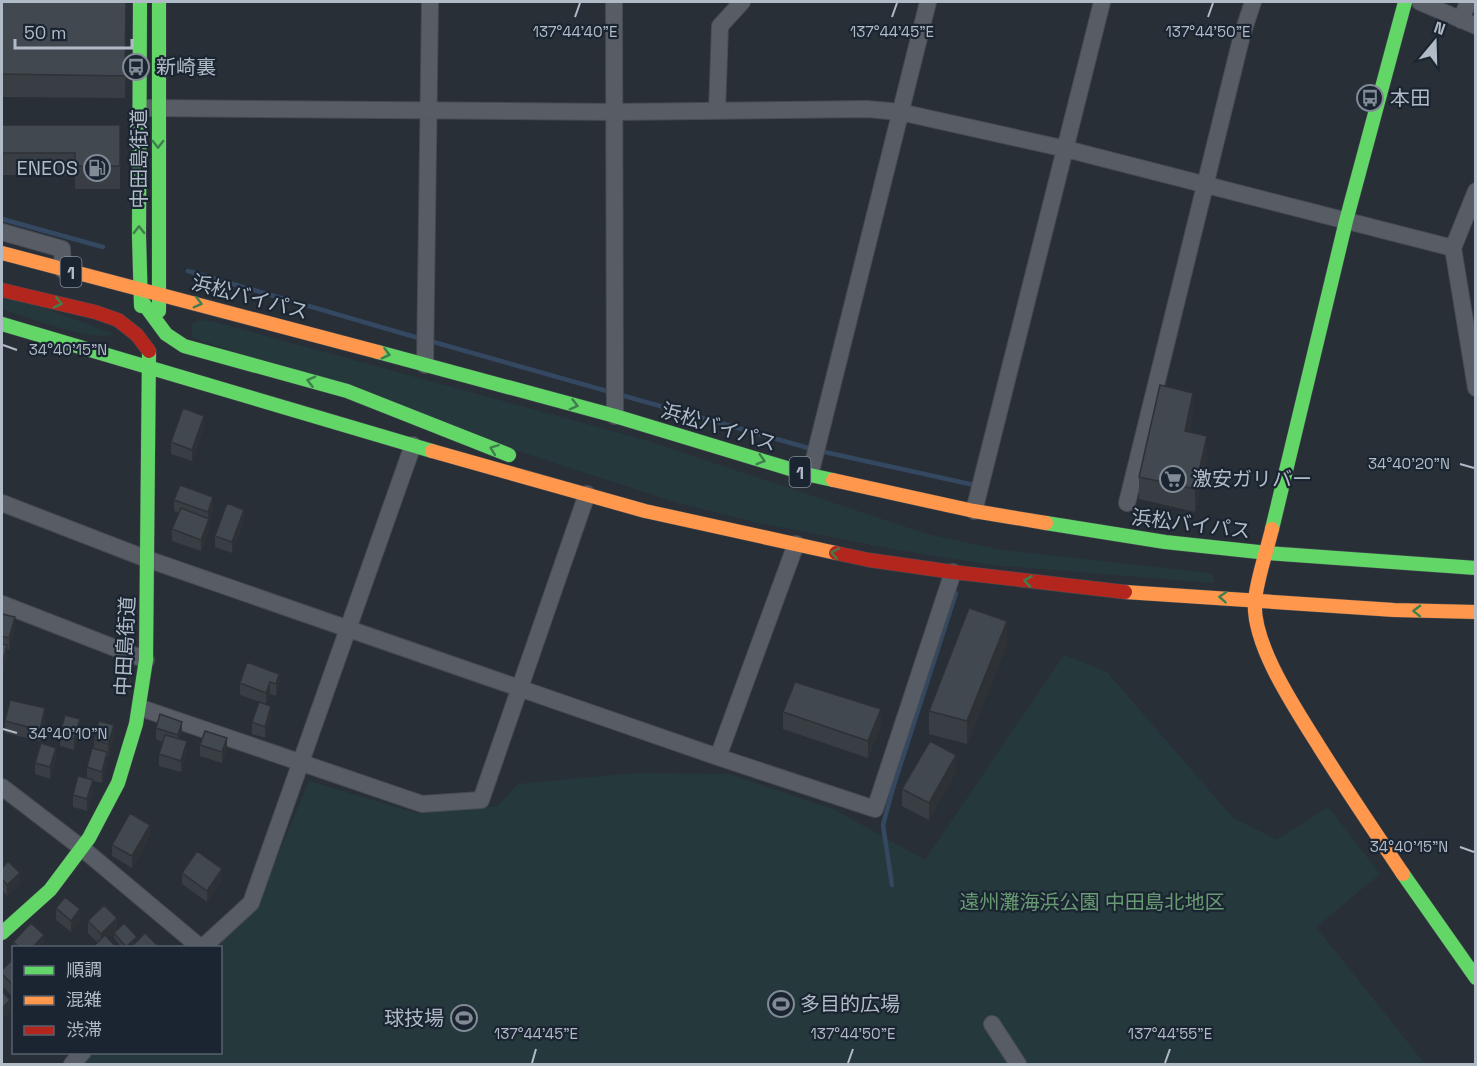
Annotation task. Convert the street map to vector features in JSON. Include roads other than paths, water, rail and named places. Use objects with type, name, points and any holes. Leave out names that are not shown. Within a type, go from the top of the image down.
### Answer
[{"type":"main road","name":"中田島街道","points":[[2,933],[49,891],[83,849],[115,793],[131,749],[141,708],[146,660],[149,351],[141,322],[140,2]]},
{"type":"main road","name":"中田島街道","points":[[149,351],[159,331],[159,2]]},
{"type":"main road","points":[[1405,2],[1346,221],[1255,600],[1257,621],[1268,657],[1298,712],[1359,810],[1476,978]]},
{"type":"main road","name":"浜松バイパス","points":[[2,254],[141,294],[159,293],[426,358],[974,512],[1165,542],[1476,568]]},
{"type":"main road","points":[[2,290],[95,312],[118,320],[137,335],[149,351]]},
{"type":"main road","points":[[141,294],[166,334],[184,346],[347,391],[520,459]]},
{"type":"main road","points":[[2,324],[148,369],[645,511],[869,560],[1113,591],[1382,610],[1476,612]]},
{"type":"main road","points":[[551,471],[645,511]]},
{"type":"street","points":[[426,358],[430,2]]},
{"type":"street","points":[[615,2],[615,411]]},
{"type":"street","points":[[717,111],[720,26],[742,2]]},
{"type":"street","points":[[812,468],[928,2]]},
{"type":"street","points":[[974,512],[1102,2]]},
{"type":"street","points":[[1127,503],[1242,35],[1253,2]]},
{"type":"street","points":[[1420,2],[1468,23],[1468,2]]},
{"type":"street","points":[[139,108],[614,112],[867,109],[900,112],[1066,148],[1453,248]]},
{"type":"street","points":[[1476,191],[1453,248],[1476,388]]},
{"type":"street","points":[[2,232],[62,249],[63,270]]},
{"type":"street","points":[[2,334],[42,338]]},
{"type":"street","points":[[203,946],[251,903],[413,445]]},
{"type":"street","points":[[141,708],[422,804],[481,800],[587,494]]},
{"type":"street","points":[[2,503],[147,559],[718,757],[875,809],[953,572]]},
{"type":"street","points":[[718,757],[796,544]]},
{"type":"street","points":[[2,603],[146,660]]},
{"type":"street","points":[[2,787],[83,849],[199,946]]},
{"type":"street","points":[[992,1024],[1018,1065]]},
{"type":"waterway","points":[[2,219],[103,247]]},
{"type":"waterway","points":[[188,271],[422,339]]},
{"type":"waterway","points":[[430,341],[812,449]]},
{"type":"waterway","points":[[820,451],[974,485]]},
{"type":"waterway","points":[[892,885],[883,825],[956,593]]},
{"type":"place","name":"新崎裏","points":[[136,67]]},
{"type":"place","name":"本田","points":[[1370,98]]},
{"type":"place","name":"ENEOS","points":[[97,168]]},
{"type":"place","name":"激安ガリバー","points":[[1173,479]]},
{"type":"place","name":"多目的広場","points":[[781,1004]]},
{"type":"place","name":"球技場","points":[[464,1018]]},
{"type":"park label","name":"遠州灘海浜公園 中田島北地区","points":[[1092,902]]}]
